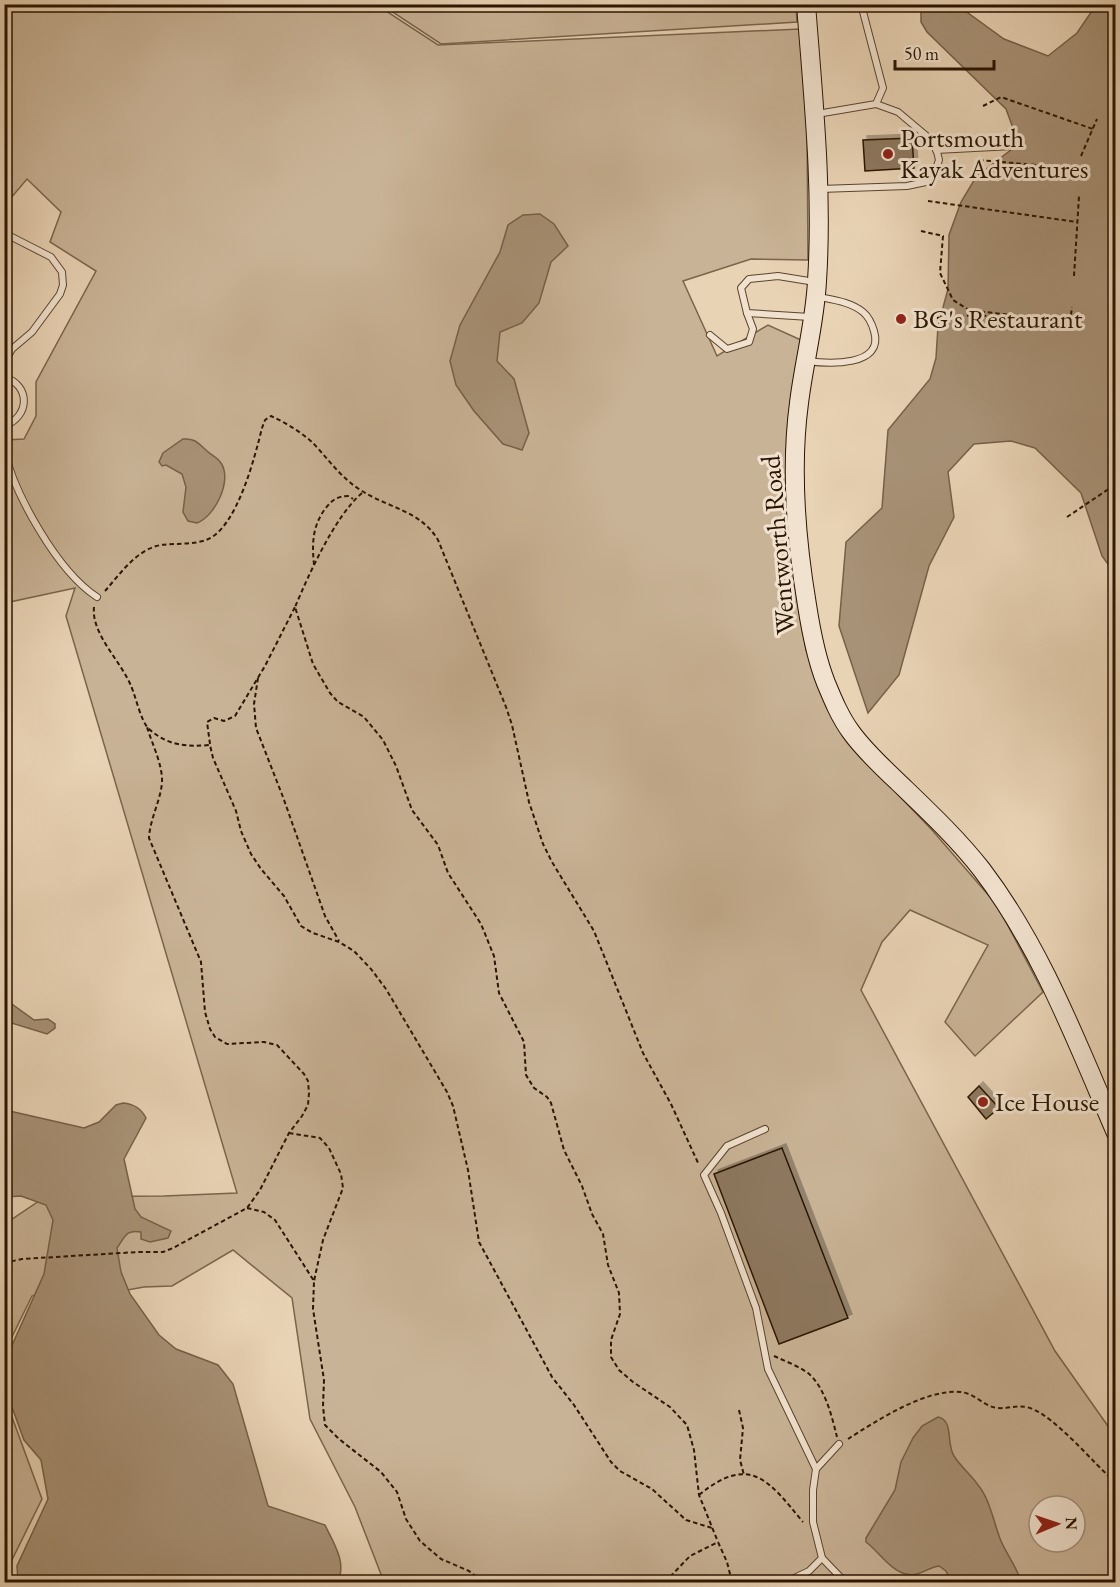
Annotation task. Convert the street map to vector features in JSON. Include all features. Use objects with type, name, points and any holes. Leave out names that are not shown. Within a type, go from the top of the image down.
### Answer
[{"type":"main road","name":"Wentworth Road","points":[[806,4],[818,189],[817,289],[795,434],[795,495],[804,588],[815,649],[836,706],[852,733],[961,845],[1010,911],[1045,974],[1116,1133]]},
{"type":"lane","points":[[861,4],[883,88],[876,105]]},
{"type":"lane","points":[[814,115],[876,105],[898,112],[934,144],[939,160],[933,177],[926,182],[907,186],[818,189]]},
{"type":"lane","points":[[936,150],[1013,146]]},
{"type":"lane","points":[[4,233],[51,257],[62,272],[63,285],[60,294],[39,323],[12,349],[4,363]]},
{"type":"lane","points":[[710,335],[727,349],[749,342],[753,329],[741,288],[749,279],[778,276],[817,289],[852,305],[864,312],[871,321],[876,335],[873,350],[865,357],[830,364],[806,361]]},
{"type":"lane","points":[[747,313],[813,318]]},
{"type":"lane","points":[[4,377],[15,382],[21,389],[24,404],[18,418],[4,426]]},
{"type":"lane","points":[[4,449],[18,490],[42,530],[69,572],[84,588],[97,597]]},
{"type":"lane","points":[[765,1129],[727,1146],[704,1175],[721,1213],[756,1308],[768,1369],[816,1469],[813,1522],[822,1558],[845,1582]]},
{"type":"lane","points":[[816,1469],[839,1444]]},
{"type":"lane","points":[[786,1582],[809,1571],[822,1558]]},
{"type":"path","points":[[983,106],[1001,97],[1093,129]]},
{"type":"path","points":[[1081,156],[1097,119]]},
{"type":"path","points":[[978,160],[1036,165]]},
{"type":"path","points":[[1074,276],[1079,196]]},
{"type":"path","points":[[928,201],[1077,222]]},
{"type":"path","points":[[921,231],[943,236],[940,273],[953,300],[969,310],[1070,322],[1072,307]]},
{"type":"path","points":[[922,319],[978,315],[1066,325]]},
{"type":"path","points":[[4,1263],[22,1259],[163,1252],[247,1208],[260,1190],[289,1133],[308,1105],[308,1081],[277,1045],[264,1042],[227,1044],[215,1037],[210,1029],[205,1012],[201,962],[149,838],[149,829],[162,782],[161,773],[131,684],[100,634],[94,612],[97,597],[142,552],[158,545],[207,540],[217,534],[227,521],[246,484],[262,428],[265,420],[271,416],[310,441],[345,479],[363,492],[420,520],[431,528],[438,540],[507,707],[529,802],[543,844],[594,931],[643,1053],[671,1104],[704,1175]]},
{"type":"path","points":[[1067,518],[1116,484]]},
{"type":"path","points":[[363,492],[354,500],[314,565],[296,607],[235,716],[224,721],[214,718],[207,722],[213,758],[236,811],[241,831],[251,854],[261,869],[284,896],[301,926],[354,951],[386,989],[447,1092],[453,1106],[468,1170],[479,1242],[547,1369],[574,1405],[602,1449],[620,1471],[652,1490],[686,1520],[712,1528]]},
{"type":"path","points":[[314,565],[314,533],[317,520],[332,500],[337,497],[349,496],[354,500]]},
{"type":"path","points":[[296,607],[305,643],[318,673],[338,702],[364,717],[382,740],[396,766],[412,810],[438,845],[451,879],[469,904],[487,938],[494,956],[499,993],[524,1042],[525,1075],[534,1088],[547,1097],[551,1103],[564,1149],[603,1234],[608,1265],[618,1287],[621,1303],[620,1314],[611,1340],[610,1357],[619,1370],[670,1407],[687,1425],[694,1450],[699,1495],[727,1562],[732,1582]]},
{"type":"path","points":[[258,678],[254,704],[256,728],[326,916],[339,942]]},
{"type":"path","points":[[147,728],[176,745],[190,747],[210,745]]},
{"type":"path","points":[[289,1133],[320,1138],[329,1148],[342,1174],[343,1188],[323,1240],[314,1281],[313,1309],[324,1380],[325,1425],[381,1472],[397,1492],[406,1519],[420,1541],[441,1558],[469,1571],[483,1582]]},
{"type":"path","points":[[247,1208],[264,1212],[275,1220],[314,1281]]},
{"type":"path","points":[[763,1350],[808,1373],[822,1392],[839,1444],[902,1407],[921,1399],[960,1392],[972,1394],[997,1408],[1018,1406],[1029,1408],[1044,1416],[1116,1483]]},
{"type":"path","points":[[739,1410],[743,1428],[740,1460],[744,1475]]},
{"type":"path","points":[[699,1495],[710,1485],[749,1473],[762,1478],[784,1500],[816,1539]]},
{"type":"path","points":[[665,1582],[690,1556],[718,1542]]},
{"type":"shaded area","points":[[5,5],[377,5],[438,45],[800,29],[807,125],[808,260],[751,259],[683,281],[717,356],[768,325],[801,340],[790,533],[806,650],[829,710],[866,761],[932,830],[997,905],[1043,992],[975,1056],[945,1022],[988,945],[910,910],[882,942],[861,990],[1055,1351],[1115,1436],[1115,1582],[384,1582],[355,1507],[310,1419],[292,1298],[233,1250],[172,1286],[144,1287],[116,1292],[43,1292],[32,1296],[5,1351],[5,1224],[45,1197],[237,1193],[66,616],[75,588],[5,603],[5,440],[24,439],[36,416],[36,382],[96,271],[50,242],[61,212],[27,179],[5,205]]},
{"type":"shaded area","points":[[382,5],[796,5],[797,22],[441,44]]},
{"type":"shaded area","points":[[921,5],[957,5],[1004,39],[1048,56],[1077,33],[1096,5],[1115,5],[1115,574],[1102,556],[1081,493],[1035,448],[1011,441],[974,444],[948,472],[954,517],[929,566],[899,675],[868,713],[839,626],[846,542],[882,508],[888,430],[930,379],[936,358],[938,326],[948,289],[949,235],[961,202],[976,177],[1012,149],[1017,139],[1006,109],[927,32],[921,22]]},
{"type":"shaded area","points":[[540,214],[554,224],[568,246],[551,262],[539,303],[522,323],[500,332],[497,361],[514,379],[529,433],[522,450],[503,444],[474,411],[456,385],[450,361],[460,325],[500,252],[508,225],[523,215]]},
{"type":"shaded area","points":[[183,439],[191,439],[199,443],[220,461],[224,470],[225,479],[220,498],[210,514],[197,523],[188,521],[183,512],[186,487],[182,474],[166,465],[162,466],[159,462],[163,453]]},
{"type":"shaded area","points":[[5,999],[34,1020],[48,1019],[55,1024],[55,1028],[47,1034],[5,1021]]},
{"type":"shaded area","points":[[123,1103],[137,1107],[146,1118],[124,1159],[135,1209],[141,1217],[171,1231],[168,1238],[150,1242],[141,1239],[141,1232],[132,1232],[126,1235],[117,1248],[121,1272],[130,1294],[159,1335],[176,1349],[218,1365],[233,1384],[268,1506],[325,1525],[340,1561],[340,1575],[337,1582],[18,1582],[17,1566],[48,1499],[41,1460],[24,1440],[5,1388],[5,1361],[44,1274],[53,1220],[46,1205],[21,1196],[5,1197],[5,1110],[84,1128],[99,1122],[116,1105]]},
{"type":"shaded area","points":[[5,1398],[42,1499],[4,1574]]},
{"type":"shaded area","points":[[938,1417],[943,1419],[948,1427],[954,1456],[986,1497],[1001,1541],[1021,1582],[951,1582],[946,1571],[939,1566],[909,1575],[895,1569],[866,1542],[866,1538],[895,1490],[901,1462],[913,1438],[922,1426]]},
{"type":"building","name":"Portsmouth Kayak Adventures","points":[[912,138],[914,168],[865,171],[863,140]]},
{"type":"building","name":"Ice House","points":[[979,1086],[999,1108],[986,1119],[968,1097]]},
{"type":"building","points":[[782,1148],[848,1318],[779,1344],[714,1174]]},
{"type":"place","name":"Portsmouth Kayak Adventures","points":[[888,154]]},
{"type":"place","name":"BG's Restaurant","points":[[901,319]]},
{"type":"place","name":"Ice House","points":[[983,1102]]}]
